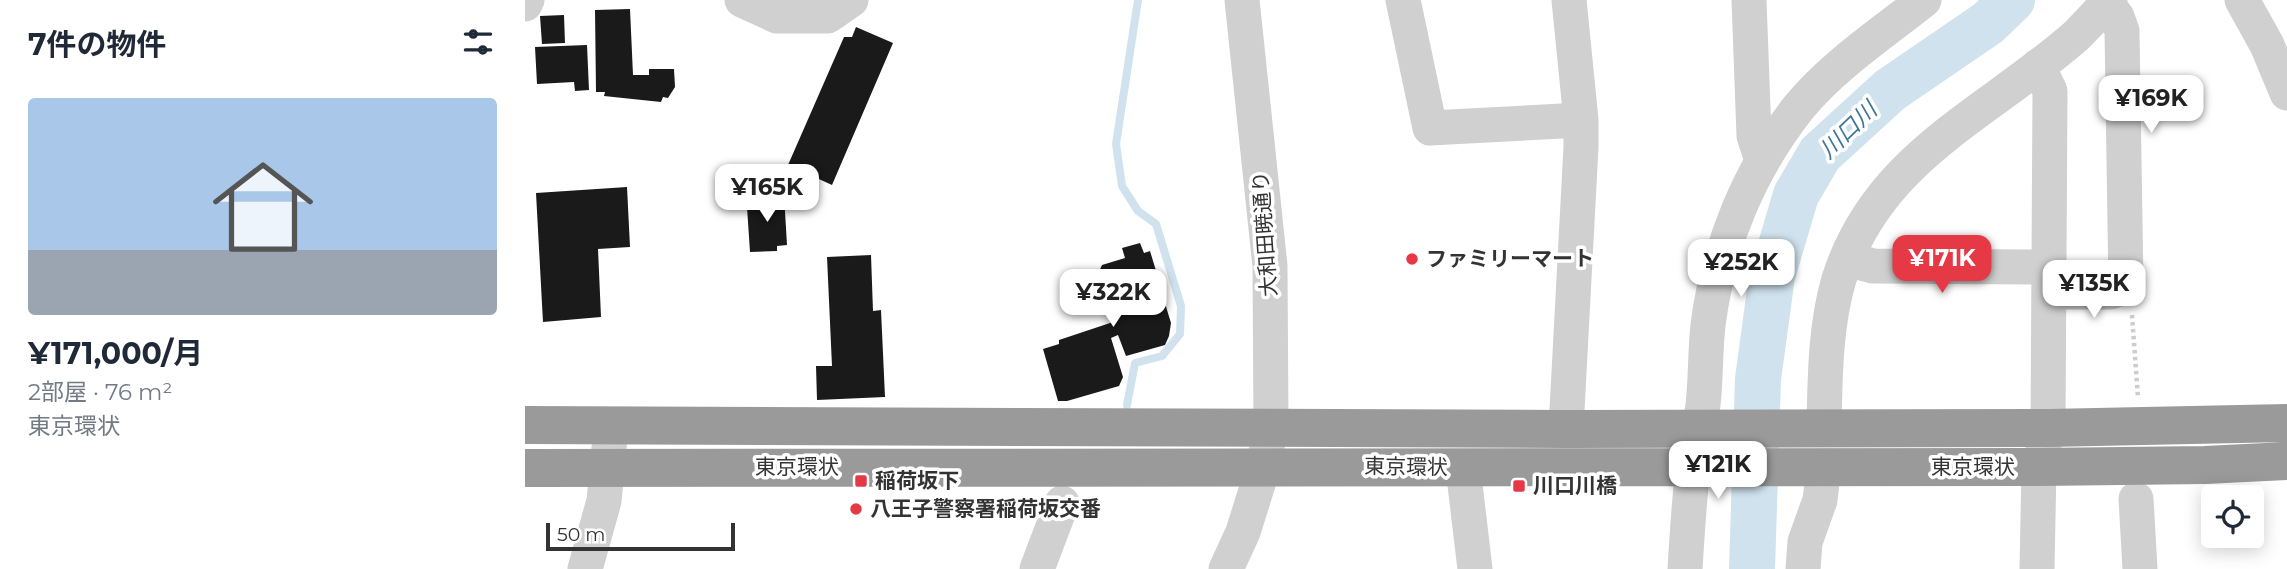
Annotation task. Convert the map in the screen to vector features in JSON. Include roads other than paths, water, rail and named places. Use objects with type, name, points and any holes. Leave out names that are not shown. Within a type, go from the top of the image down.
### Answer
[{"type":"highway","name":"東京環状","points":[[525,425],[1566,429],[2048,428],[2287,423]]},
{"type":"highway","name":"東京環状","points":[[525,468],[2039,467],[2205,466],[2287,461]]},
{"type":"street","points":[[742,0],[777,16],[828,16],[851,0]]},
{"type":"street","name":"大和田暁通り","points":[[1226,569],[1243,532],[1263,468],[1271,427],[1269,266],[1242,0]]},
{"type":"street","points":[[1403,0],[1430,128],[1581,120]]},
{"type":"street","points":[[1566,429],[1581,120],[1569,0]]},
{"type":"street","points":[[1749,0],[1754,136],[1762,160]]},
{"type":"street","points":[[1685,569],[1704,428],[1708,328],[1716,276],[1735,218],[1762,160],[1800,106],[1832,74],[1924,0]]},
{"type":"street","points":[[2242,0],[2277,40],[2287,93]]},
{"type":"street","points":[[1812,428],[1839,280],[1847,259],[1873,210],[1911,164],[2079,33],[2108,1],[2122,31],[2126,287],[2110,292],[2049,280],[1873,267],[1847,259]]},
{"type":"street","points":[[2037,569],[2039,467],[2048,428],[2050,91],[2038,66]]},
{"type":"street","points":[[585,569],[604,501],[611,427]]},
{"type":"street","points":[[1803,569],[1805,542],[1820,500],[1811,467]]},
{"type":"street","points":[[1462,468],[1475,569]]},
{"type":"street","points":[[2136,499],[2140,569]]},
{"type":"street","points":[[1037,569],[1062,503]]},
{"type":"waterway","points":[[1127,405],[1135,363],[1162,356],[1180,334],[1181,306],[1156,224],[1138,211],[1122,186],[1116,144],[1138,0]]},
{"type":"waterway","name":"川口川","points":[[1752,569],[1758,379],[1772,276],[1796,195],[1820,154],[1890,90],[1988,23],[2012,0]]},
{"type":"place","name":"ファミリーマート","points":[[1412,259]]},
{"type":"place","name":"稲荷坂下","points":[[861,481]]},
{"type":"place","name":"川口川橋","points":[[1519,486]]},
{"type":"place","name":"八王子警察署稲荷坂交番","points":[[856,509]]}]
